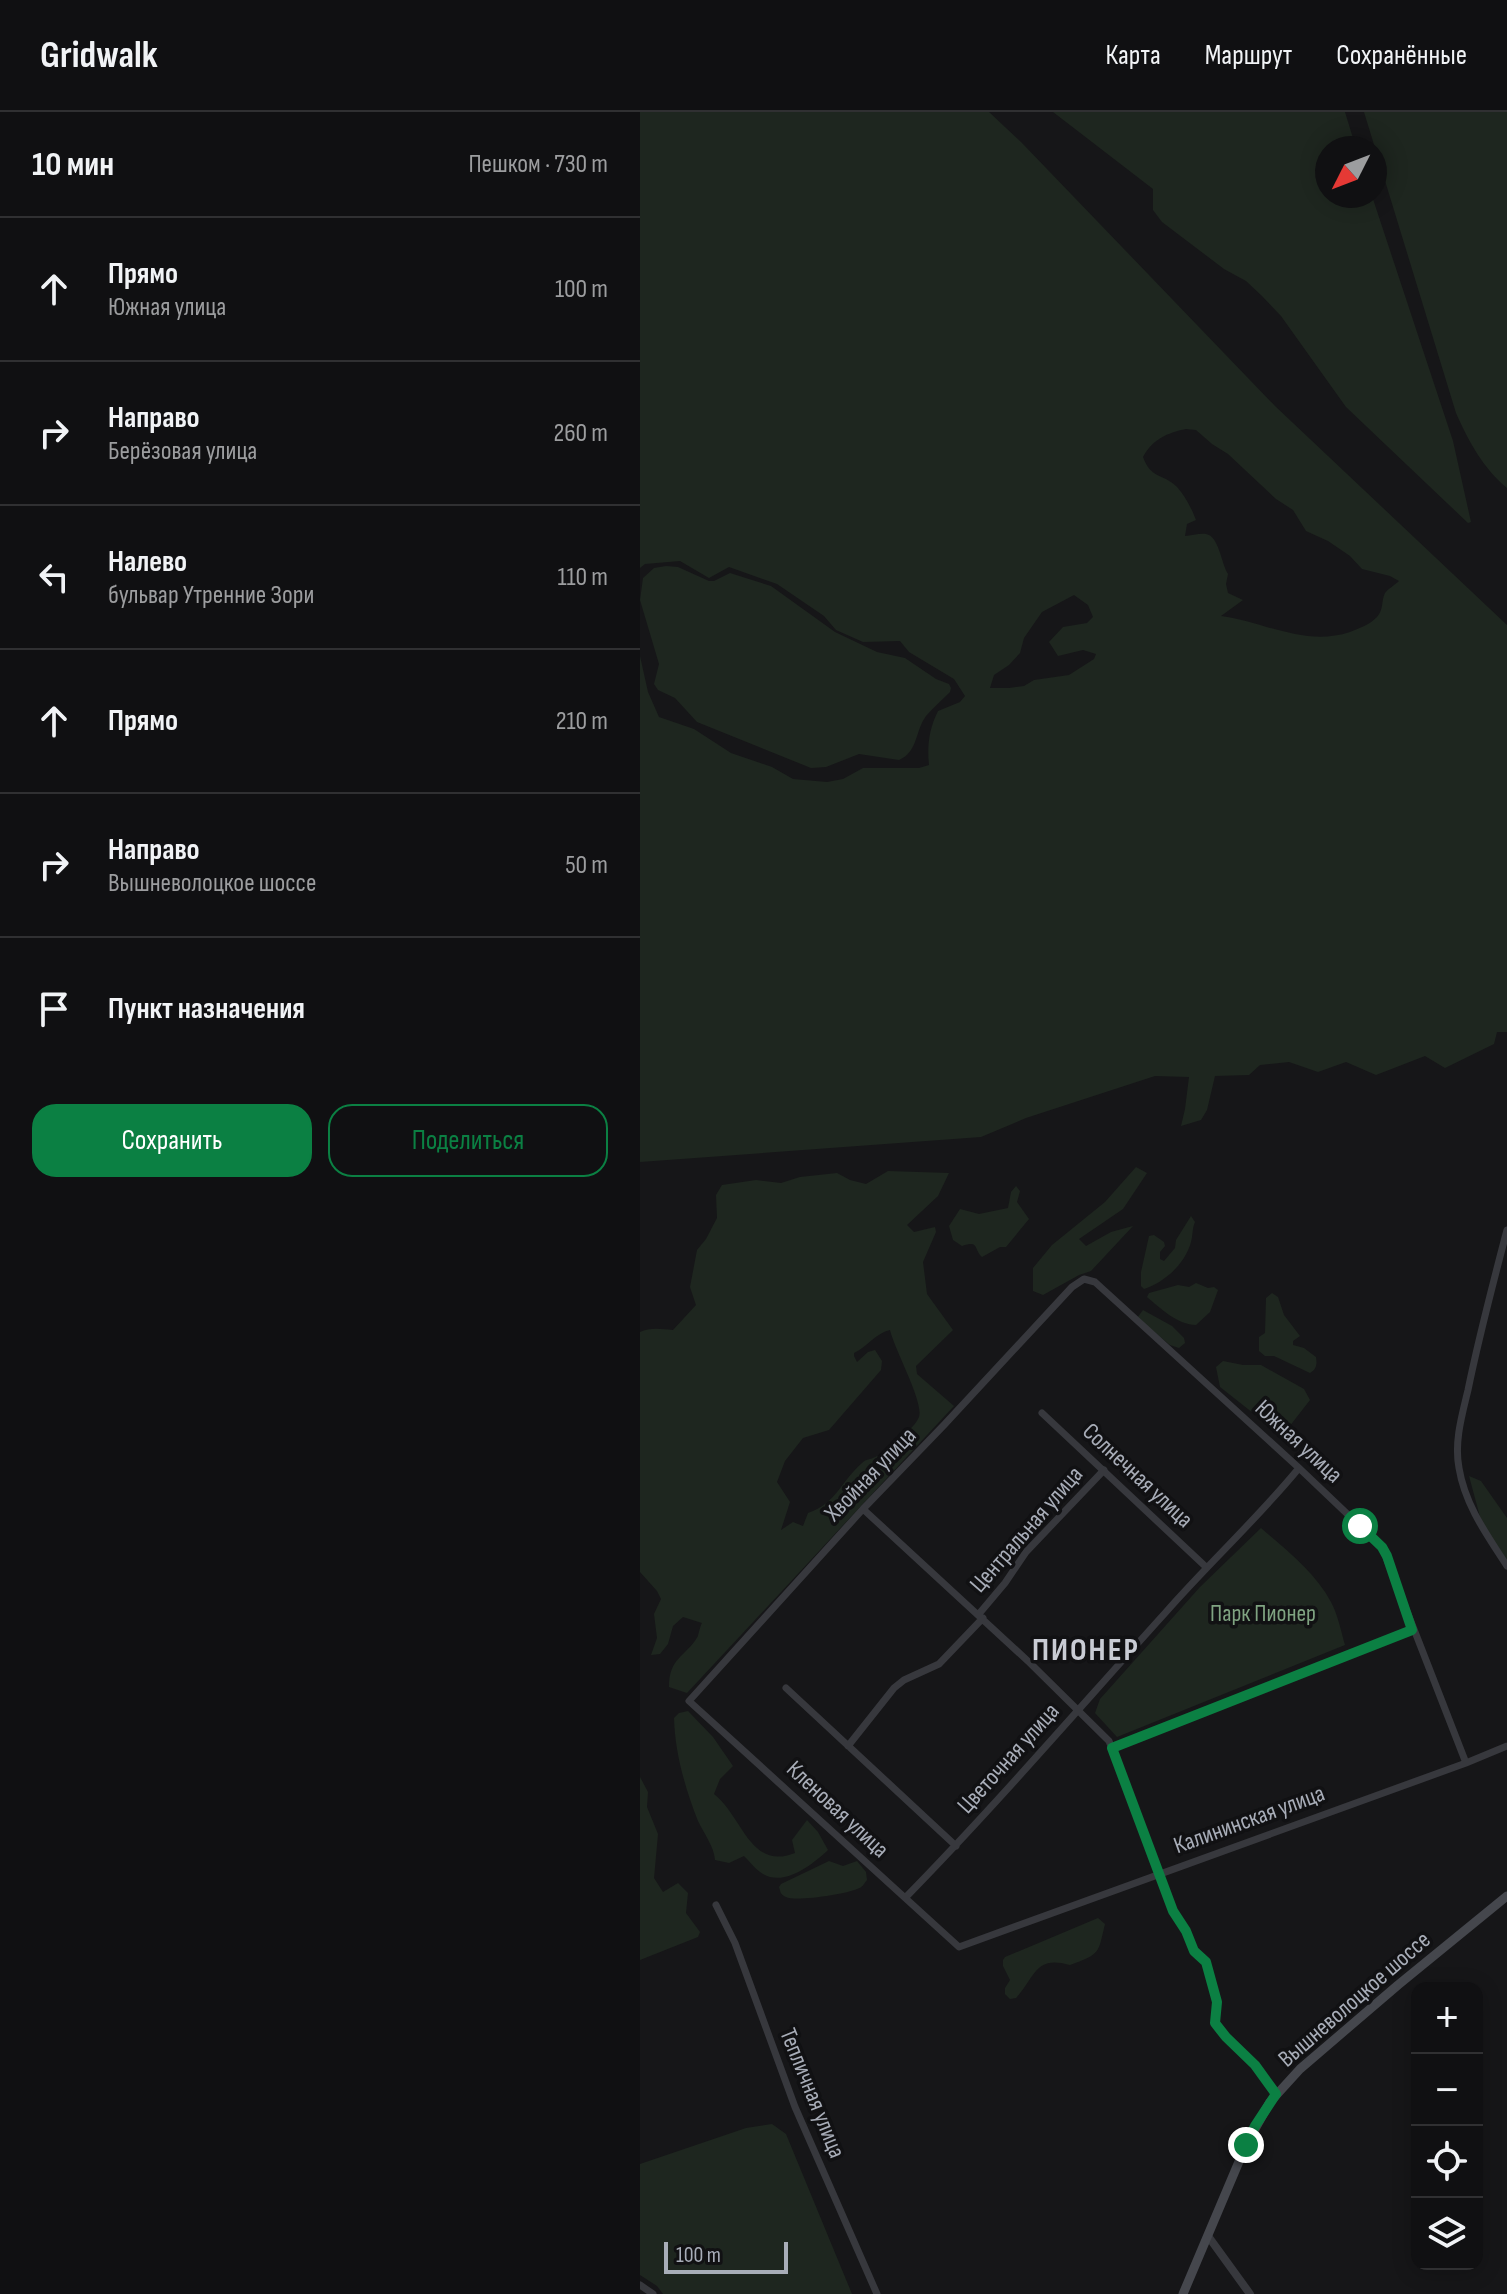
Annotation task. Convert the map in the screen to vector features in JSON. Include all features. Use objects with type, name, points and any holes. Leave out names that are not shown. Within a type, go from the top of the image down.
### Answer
[{"type":"main road","name":"Вышневолоцкое шоссе","points":[[1183,2294],[1246,2145],[1276,2094],[1374,2005],[1507,1896]]},
{"type":"street","points":[[1507,1230],[1458,1435],[1458,1466],[1466,1496],[1478,1521],[1507,1566]]},
{"type":"street","name":"Южная улица","points":[[1084,1279],[1095,1282],[1382,1547],[1466,1763]]},
{"type":"street","name":"Хвойная улица","points":[[689,1701],[863,1509],[1072,1287],[1084,1279]]},
{"type":"street","name":"Солнечная улица","points":[[1042,1413],[1206,1567]]},
{"type":"street","name":"Цветочная улица","points":[[906,1897],[956,1846],[1299,1468]]},
{"type":"street","name":"Центральная улица","points":[[848,1746],[894,1688],[939,1664],[980,1617],[1026,1552],[1104,1470]]},
{"type":"street","points":[[863,1509],[1109,1741],[1158,1873],[1194,1951],[1206,1962],[1217,2002],[1215,2023],[1255,2065],[1276,2094]]},
{"type":"street","points":[[1112,1748],[1412,1630]]},
{"type":"street","points":[[786,1688],[956,1846]]},
{"type":"street","name":"Кленовая улица","points":[[689,1701],[959,1947]]},
{"type":"street","name":"Калининская улица","points":[[959,1947],[1507,1746]]},
{"type":"street","name":"Тепличная улица","points":[[716,1905],[735,1943],[795,2107],[877,2294]]},
{"type":"street","points":[[1208,2236],[1250,2294]]},
{"type":"street","points":[[640,2285],[653,2294]]},
{"type":"green space","points":[[640,112],[989,112],[1275,406],[1507,625],[1507,1032],[1497,1032],[1494,1044],[1445,1068],[1425,1056],[1376,1075],[1346,1062],[1318,1072],[1289,1062],[1260,1065],[1249,1075],[1215,1076],[1207,1110],[1201,1120],[1181,1126],[1189,1077],[1155,1076],[1026,1118],[981,1137],[640,1162],[640,656],[648,692],[659,717],[694,729],[731,753],[772,767],[793,779],[827,782],[843,779],[863,768],[919,768],[929,765],[929,738],[938,711],[960,702],[965,696],[954,679],[909,652],[900,641],[863,642],[836,630],[824,616],[777,584],[729,567],[709,578],[680,561],[645,564],[640,568]],"holes":[[[1186,429],[1196,430],[1228,454],[1276,499],[1293,510],[1306,531],[1328,541],[1350,556],[1362,569],[1399,581],[1385,593],[1377,617],[1350,632],[1317,637],[1221,616],[1243,600],[1228,593],[1228,574],[1217,545],[1206,534],[1185,536],[1187,524],[1196,520],[1190,507],[1176,486],[1153,472],[1143,457],[1161,438]],[[1074,595],[1088,605],[1093,617],[1087,623],[1063,627],[1049,642],[1058,656],[1083,650],[1096,654],[1094,659],[1069,675],[1034,680],[1024,686],[990,688],[994,675],[1020,653],[1024,638],[1042,612]]]},
{"type":"green space","points":[[1053,112],[1345,112],[1352,136],[1315,136],[1315,208],[1376,208],[1453,441],[1471,522],[1468,523],[1346,407],[1281,316],[1262,296],[1246,281],[1224,269],[1162,222],[1153,210],[1153,189]]},
{"type":"green space","points":[[1364,112],[1507,112],[1507,488],[1477,454],[1456,413],[1387,187],[1387,136],[1371,136]]},
{"type":"green space","points":[[678,567],[709,581],[730,573],[771,586],[835,632],[877,652],[905,658],[949,684],[950,692],[926,716],[910,752],[899,760],[859,754],[826,767],[811,768],[697,722],[675,698],[658,690],[654,684],[659,664],[640,600],[643,578],[654,568]]},
{"type":"green space","points":[[1136,1167],[1147,1173],[1123,1209],[1079,1239],[1086,1246],[1111,1232],[1133,1226],[1091,1271],[1043,1295],[1033,1291],[1033,1268],[1052,1245],[1105,1202]]},
{"type":"green space","points":[[888,1171],[949,1173],[938,1196],[907,1225],[914,1232],[935,1227],[936,1232],[923,1262],[927,1294],[953,1330],[916,1366],[917,1374],[954,1406],[687,1693],[669,1687],[675,1663],[698,1636],[702,1623],[683,1617],[673,1626],[668,1644],[660,1654],[651,1655],[657,1638],[654,1614],[661,1599],[640,1572],[640,1332],[673,1330],[696,1305],[690,1287],[697,1250],[717,1218],[716,1195],[722,1185],[756,1180],[781,1183],[800,1177],[837,1173],[866,1184]],"holes":[[[890,1330],[917,1400],[917,1421],[889,1448],[862,1463],[826,1504],[808,1513],[803,1526],[793,1522],[781,1530],[790,1502],[777,1482],[785,1461],[803,1438],[829,1430],[881,1370],[882,1361],[875,1350],[857,1362],[854,1353]]]},
{"type":"green space","points":[[1016,1186],[1020,1191],[1017,1202],[1029,1219],[1006,1247],[982,1257],[974,1245],[962,1246],[953,1240],[949,1226],[960,1209],[979,1214],[1008,1208],[1011,1192]]},
{"type":"green space","points":[[1191,1216],[1195,1222],[1184,1258],[1167,1277],[1144,1289],[1141,1286],[1141,1272],[1149,1236],[1154,1235],[1164,1242],[1160,1259],[1164,1261],[1175,1248],[1176,1240]]},
{"type":"green space","points":[[1196,1283],[1218,1290],[1210,1312],[1196,1325],[1176,1319],[1147,1297],[1149,1293],[1178,1285],[1189,1287]]},
{"type":"green space","points":[[1272,1293],[1278,1297],[1284,1315],[1300,1336],[1293,1341],[1293,1345],[1304,1348],[1316,1357],[1316,1366],[1310,1373],[1259,1351],[1259,1337],[1265,1333],[1266,1298]]},
{"type":"green space","points":[[1143,1310],[1172,1326],[1185,1343],[1179,1348],[1170,1345],[1137,1318]]},
{"type":"green space","points":[[1223,1361],[1261,1365],[1304,1389],[1310,1400],[1282,1436],[1220,1387],[1216,1367]]},
{"type":"green space","points":[[1469,1476],[1481,1481],[1507,1518],[1507,1560],[1482,1524]]},
{"type":"green space","name":"Парк Пионер","points":[[1261,1528],[1317,1581],[1336,1612],[1345,1645],[1117,1737],[1095,1713],[1100,1699],[1200,1587]]},
{"type":"green space","points":[[688,1711],[713,1737],[733,1766],[720,1779],[714,1794],[757,1848],[767,1855],[780,1857],[795,1853],[792,1840],[807,1820],[828,1850],[798,1872],[780,1878],[763,1874],[744,1856],[729,1863],[715,1860],[693,1809],[679,1757],[674,1718]]},
{"type":"green space","points":[[640,1777],[648,1792],[647,1807],[658,1834],[654,1878],[663,1892],[678,1883],[688,1893],[686,1913],[700,1932],[698,1937],[640,1960]]},
{"type":"green space","points":[[829,1861],[843,1866],[857,1861],[866,1872],[867,1880],[859,1888],[832,1895],[791,1898],[781,1893],[781,1884]]},
{"type":"green space","points":[[1098,1918],[1105,1924],[1099,1947],[1093,1955],[1070,1965],[1043,1965],[1016,1998],[1010,1999],[1005,1994],[1010,1980],[1003,1966],[1005,1957]]},
{"type":"green space","points":[[772,2124],[786,2134],[852,2294],[663,2294],[640,2275],[640,2164],[746,2128]]},
{"type":"district","name":"ПИОНЕР","points":[[1086,1649]]},
{"type":"route","points":[[1246,2145],[1276,2094],[1255,2065],[1215,2023],[1217,2002],[1206,1962],[1194,1951],[1173,1911],[1112,1748],[1412,1630],[1387,1556],[1360,1526]]}]
